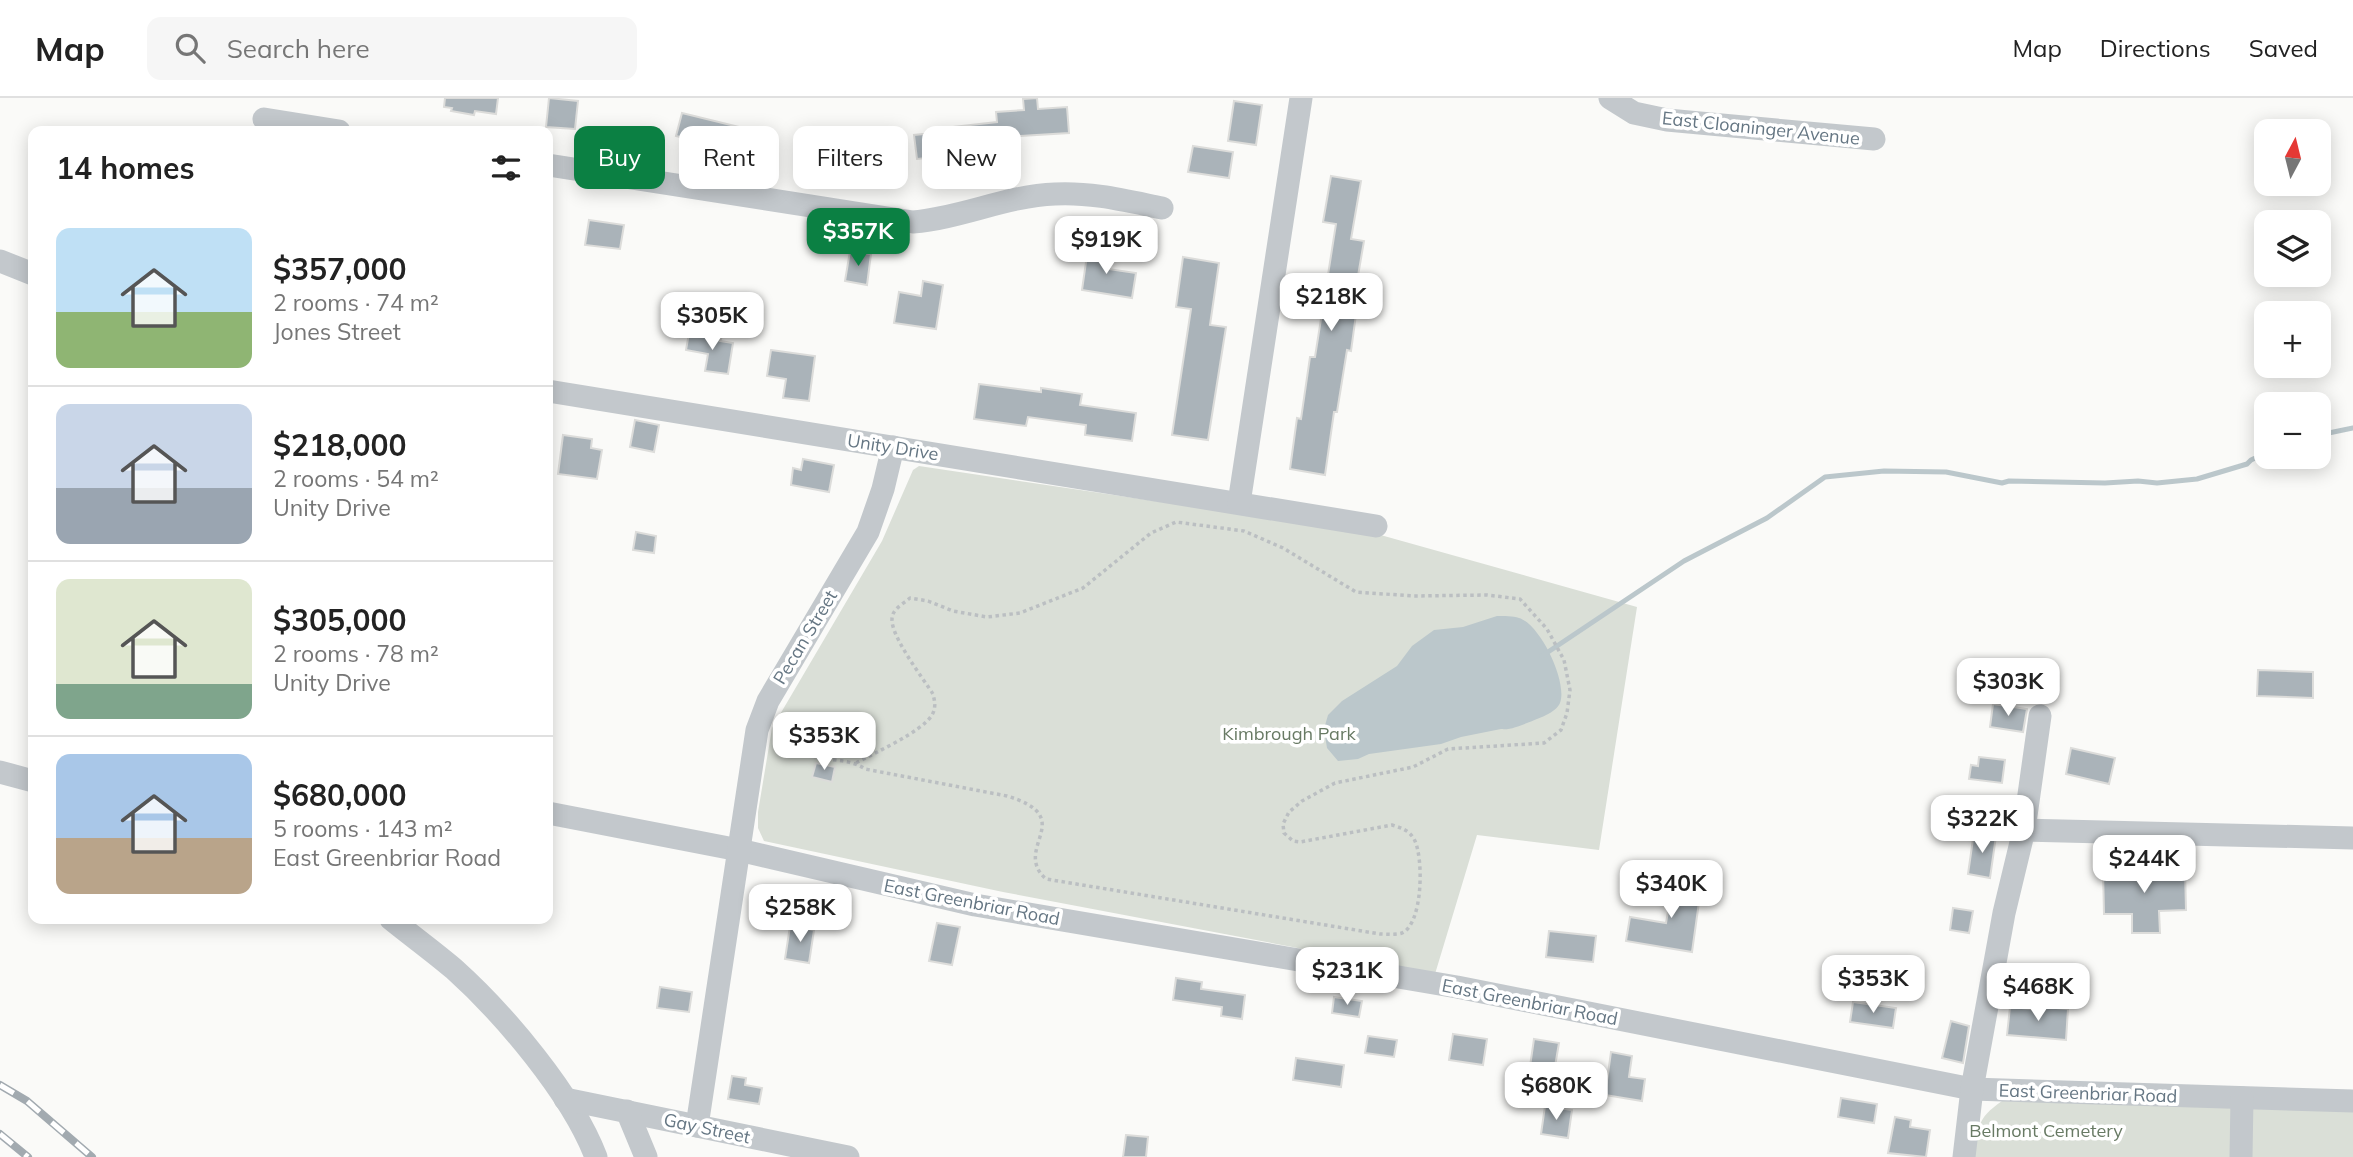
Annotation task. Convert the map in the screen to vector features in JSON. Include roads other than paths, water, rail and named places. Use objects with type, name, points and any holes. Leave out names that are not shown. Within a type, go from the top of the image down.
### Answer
[{"type":"street","points":[[1239,503],[1301,98]]},
{"type":"street","name":"East Cloaninger Avenue","points":[[1610,98],[1634,113],[1667,120],[1874,139]]},
{"type":"street","points":[[264,116],[314,126]]},
{"type":"street","points":[[553,166],[912,222],[938,220],[1016,199],[1054,194],[1087,195],[1162,208]]},
{"type":"street","points":[[0,261],[28,272]]},
{"type":"street","name":"Unity Drive","points":[[553,392],[1376,526]]},
{"type":"street","name":"Pecan Street","points":[[697,1126],[757,730],[768,701],[868,532],[883,489],[893,447]]},
{"type":"street","points":[[1964,1157],[1972,1088],[2004,913],[2024,830],[2040,716]]},
{"type":"street","points":[[0,772],[28,780]]},
{"type":"street","name":"East Greenbriar Road","points":[[553,814],[739,850],[975,905],[1457,987],[1972,1088],[2353,1101]]},
{"type":"street","points":[[2024,830],[2353,838]]},
{"type":"street","points":[[397,924],[455,970],[505,1022],[565,1099],[596,1157]]},
{"type":"street","points":[[2241,1157],[2242,1098]]},
{"type":"street","name":"Gay Street","points":[[565,1099],[848,1157]]},
{"type":"street","points":[[627,1111],[646,1157]]},
{"type":"waterway","points":[[2331,433],[2353,428]]},
{"type":"waterway","points":[[1542,656],[1684,561],[1767,518],[1825,477],[1884,471],[1946,472],[2002,483],[2157,483],[2197,479],[2247,464],[2254,459]]},
{"type":"railway","points":[[0,1085],[27,1101],[92,1157]]},
{"type":"railway","points":[[0,1134],[28,1157]]},
{"type":"park label","name":"Kimbrough Park","points":[[1289,733]]},
{"type":"park label","name":"Belmont Cemetery","points":[[2046,1130]]}]
